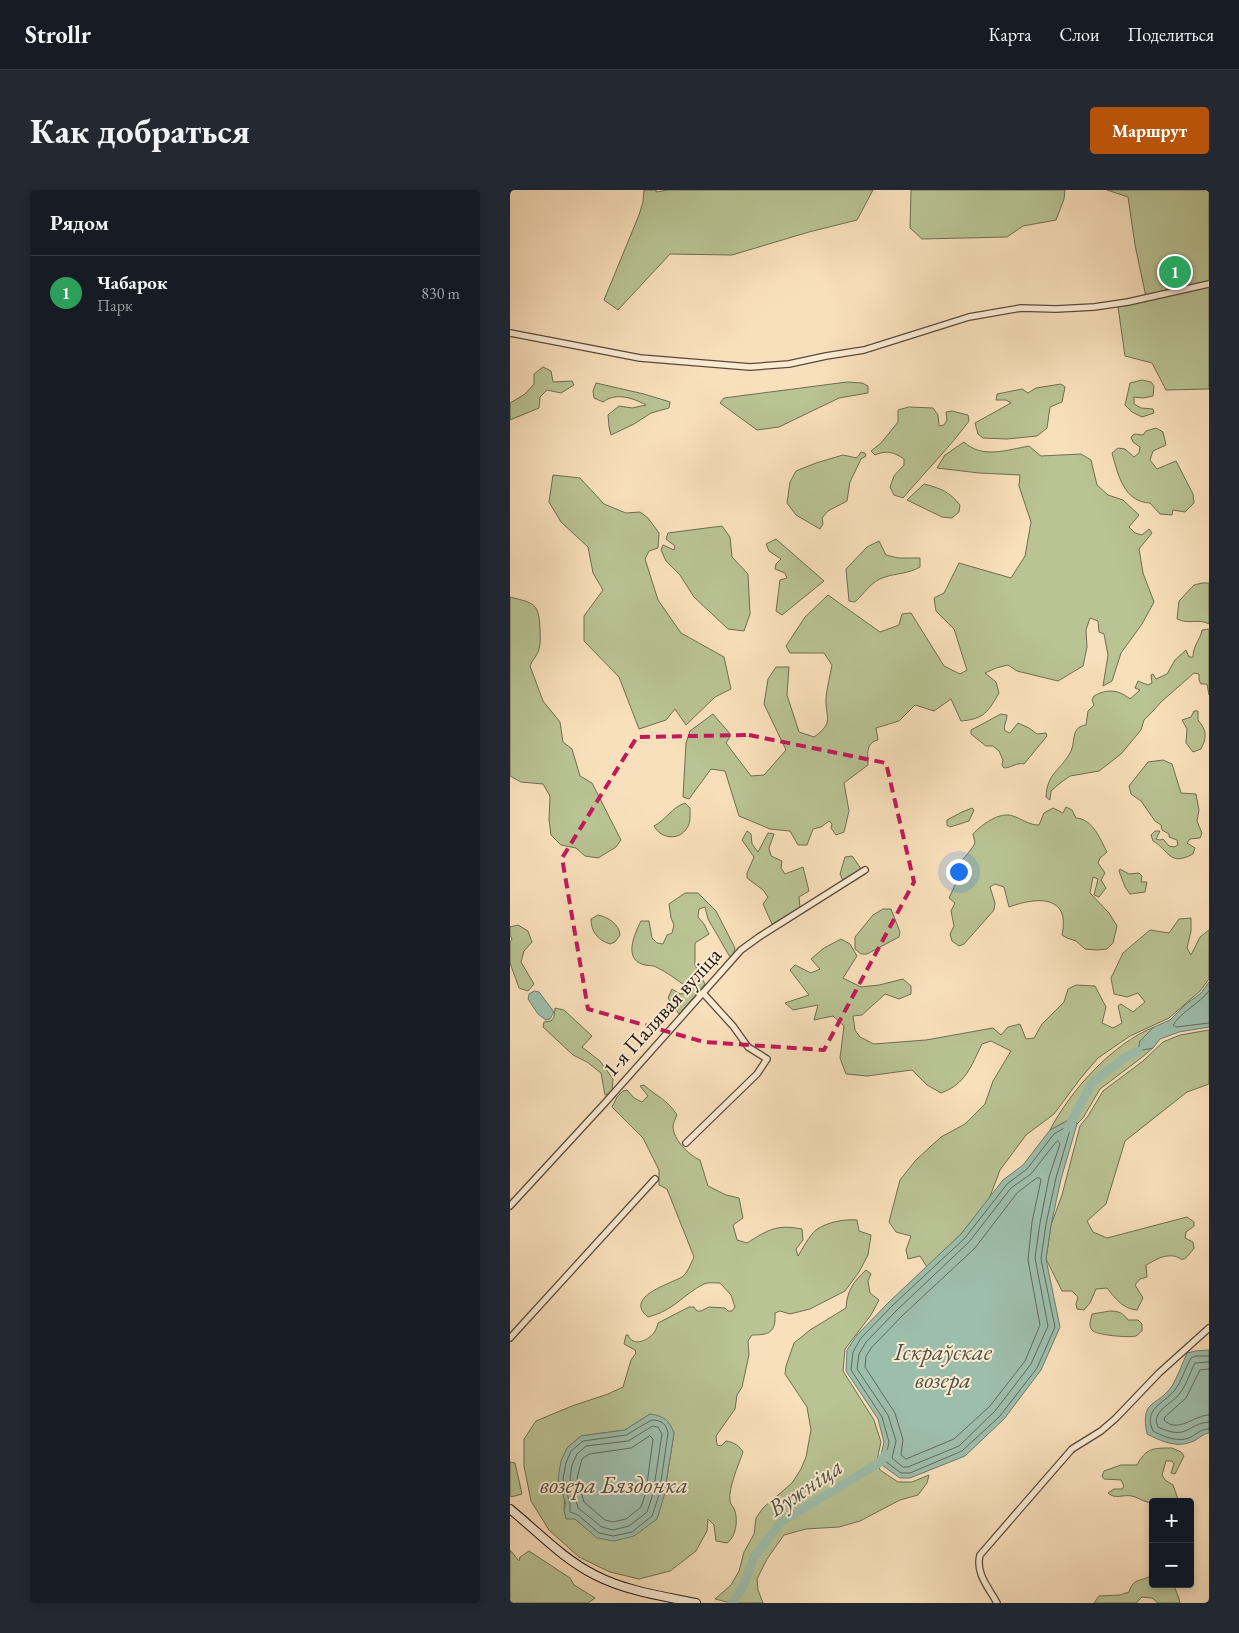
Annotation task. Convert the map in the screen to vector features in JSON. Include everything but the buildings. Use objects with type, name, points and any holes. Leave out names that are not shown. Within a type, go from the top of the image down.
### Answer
[{"type":"main road","points":[[510,1508],[560,1551],[595,1576],[633,1590],[696,1603]]},
{"type":"street","points":[[510,333],[640,358],[750,367],[789,364],[864,350],[968,316],[1021,308],[1094,307],[1128,302],[1209,284]]},
{"type":"street","name":"1-я Палявая вуліца","points":[[510,1206],[741,950],[759,936],[865,870]]},
{"type":"street","points":[[686,1143],[757,1074],[767,1058],[748,1047],[733,1026],[703,993]]},
{"type":"street","points":[[510,1338],[655,1178]]},
{"type":"street","points":[[997,1603],[981,1575],[978,1562],[980,1555],[1072,1449],[1116,1418],[1159,1373],[1209,1328]]},
{"type":"highlighted area","points":[[749,735],[886,763],[914,882],[824,1050],[704,1042],[588,1009],[562,858],[637,737]]},
{"type":"shaded area","points":[[644,190],[656,190],[656,192],[668,190],[873,190],[857,220],[732,255],[670,254],[618,310],[604,300],[639,215]]},
{"type":"shaded area","points":[[911,190],[1065,190],[1064,199],[1056,220],[1023,226],[1007,237],[922,239],[910,228]]},
{"type":"shaded area","points":[[1107,190],[1209,190],[1209,389],[1166,390],[1152,363],[1125,356],[1118,307],[1146,297],[1135,245],[1128,197]]},
{"type":"shaded area","points":[[543,367],[551,371],[553,382],[572,381],[574,385],[561,393],[547,390],[540,397],[539,408],[510,420],[510,403],[525,394],[534,384],[534,374]]},
{"type":"shaded area","points":[[1142,380],[1151,382],[1154,386],[1153,396],[1134,397],[1134,404],[1141,408],[1153,409],[1154,413],[1142,417],[1132,412],[1125,405],[1130,383]]},
{"type":"shaded area","points":[[847,382],[862,383],[868,386],[868,393],[839,398],[779,427],[757,430],[720,403],[724,398]]},
{"type":"shaded area","points":[[596,383],[670,402],[669,408],[651,413],[611,435],[608,415],[619,406],[632,408],[646,405],[625,397],[613,397],[603,402],[594,398],[593,391]]},
{"type":"shaded area","points":[[1061,384],[1065,387],[1062,402],[1050,407],[1047,428],[1037,436],[1007,439],[983,438],[978,434],[975,423],[1011,403],[1006,400],[996,400],[997,394],[1022,389],[1028,393],[1036,388]]},
{"type":"shaded area","points":[[909,407],[933,408],[938,415],[939,426],[944,425],[947,420],[946,412],[952,411],[968,415],[969,421],[903,498],[894,495],[890,487],[894,476],[904,465],[904,459],[890,452],[875,455],[871,451],[881,443],[898,422],[898,410]]},
{"type":"shaded area","points":[[1156,428],[1163,432],[1166,445],[1153,451],[1150,460],[1157,469],[1176,461],[1193,494],[1194,503],[1185,512],[1173,510],[1172,515],[1160,514],[1150,503],[1134,498],[1128,493],[1117,470],[1112,453],[1118,448],[1125,449],[1134,457],[1139,453],[1140,447],[1133,442],[1131,437],[1134,434],[1143,435],[1146,431]]},
{"type":"shaded area","points":[[964,442],[971,447],[987,452],[1029,446],[1041,456],[1081,454],[1091,460],[1097,485],[1108,495],[1123,500],[1139,515],[1129,527],[1135,533],[1142,535],[1149,529],[1152,533],[1139,549],[1143,573],[1154,602],[1142,624],[1121,653],[1112,681],[1103,686],[1108,655],[1104,634],[1099,632],[1098,621],[1090,618],[1086,630],[1087,647],[1083,666],[1058,681],[1017,671],[1008,665],[985,673],[996,682],[999,693],[988,710],[980,716],[961,721],[951,699],[934,711],[915,705],[899,721],[876,728],[878,740],[869,747],[868,765],[844,783],[849,811],[844,832],[836,835],[829,821],[821,827],[813,829],[807,845],[798,845],[790,831],[770,829],[739,816],[725,771],[711,769],[689,799],[683,797],[686,743],[690,731],[713,714],[731,735],[726,743],[751,776],[764,775],[786,750],[764,704],[768,679],[776,667],[789,667],[787,695],[799,732],[814,737],[825,727],[828,719],[826,694],[832,665],[824,653],[790,653],[786,646],[805,617],[828,595],[880,632],[899,625],[902,614],[911,613],[944,666],[960,674],[967,670],[954,629],[936,611],[934,598],[944,593],[959,563],[1011,578],[1025,556],[1031,522],[1019,486],[1020,475],[937,468],[945,455]]},
{"type":"shaded area","points":[[861,452],[865,453],[866,456],[861,459],[850,482],[847,501],[828,511],[822,518],[823,524],[820,529],[796,515],[787,503],[790,482],[796,471],[843,455],[857,458]]},
{"type":"shaded area","points":[[553,475],[580,478],[604,504],[626,513],[640,512],[648,518],[659,533],[658,548],[649,551],[645,559],[658,600],[681,633],[724,657],[731,689],[715,697],[686,725],[675,709],[666,720],[639,729],[619,677],[584,641],[584,616],[603,590],[593,573],[588,547],[561,522],[549,502]]},
{"type":"shaded area","points":[[924,484],[940,489],[952,497],[960,505],[959,512],[952,518],[942,517],[907,500]]},
{"type":"shaded area","points":[[722,526],[730,537],[732,557],[748,574],[750,614],[744,631],[728,629],[694,597],[680,575],[666,561],[661,550],[663,545],[674,550],[675,546],[666,539],[668,533]]},
{"type":"shaded area","points":[[776,539],[824,581],[782,615],[776,611],[780,580],[787,578],[785,573],[775,569],[776,564],[781,559],[769,551],[766,544]]},
{"type":"shaded area","points":[[879,541],[886,555],[898,558],[920,558],[920,567],[880,579],[872,584],[855,602],[849,601],[846,569],[867,547]]},
{"type":"shaded area","points":[[1209,583],[1209,624],[1177,619],[1179,601],[1194,585]]},
{"type":"shaded area","points":[[510,597],[530,603],[536,609],[539,620],[540,644],[530,666],[543,701],[560,722],[563,742],[572,749],[580,776],[592,783],[621,840],[616,847],[598,858],[585,856],[576,848],[561,845],[551,835],[549,820],[550,796],[543,784],[521,782],[510,776]]},
{"type":"shaded area","points":[[1209,629],[1209,695],[1207,684],[1201,684],[1199,674],[1194,673],[1144,720],[1141,730],[1121,754],[1099,771],[1070,776],[1051,791],[1050,800],[1046,797],[1051,777],[1072,749],[1075,732],[1081,726],[1086,725],[1088,711],[1094,705],[1092,700],[1094,696],[1112,691],[1121,693],[1130,699],[1140,690],[1135,688],[1138,681],[1148,685],[1152,683],[1151,675],[1153,674],[1156,679],[1167,674],[1175,660],[1186,650],[1189,657],[1193,657],[1194,649],[1202,630]]},
{"type":"shaded area","points":[[1194,711],[1198,711],[1198,720],[1203,727],[1205,737],[1201,749],[1193,752],[1186,743],[1187,729],[1182,720],[1191,717]]},
{"type":"shaded area","points":[[1001,714],[1007,715],[1005,731],[1010,733],[1018,723],[1037,734],[1046,733],[1047,736],[1024,764],[1004,768],[999,751],[993,746],[986,746],[971,734],[971,730]]},
{"type":"shaded area","points":[[1163,760],[1172,764],[1181,793],[1196,794],[1199,810],[1197,821],[1202,833],[1200,838],[1190,839],[1187,843],[1195,848],[1193,854],[1185,858],[1179,859],[1170,856],[1153,841],[1151,835],[1155,831],[1160,831],[1156,839],[1163,839],[1169,846],[1174,847],[1178,845],[1177,840],[1169,837],[1169,834],[1162,830],[1161,825],[1155,821],[1141,801],[1131,794],[1129,786],[1148,762]]},
{"type":"shaded area","points":[[685,803],[690,808],[690,818],[684,832],[675,837],[661,834],[654,826]]},
{"type":"shaded area","points":[[1066,807],[1072,810],[1076,818],[1082,819],[1091,826],[1099,836],[1107,852],[1100,858],[1098,863],[1105,873],[1101,880],[1106,888],[1099,897],[1094,895],[1098,879],[1093,877],[1090,893],[1109,913],[1117,926],[1113,943],[1107,949],[1085,949],[1076,941],[1062,935],[1063,922],[1061,912],[1056,905],[1049,902],[1030,901],[1009,907],[1004,887],[995,884],[990,887],[995,903],[994,910],[964,944],[959,946],[952,941],[950,934],[954,926],[951,911],[955,903],[949,898],[956,883],[954,870],[975,843],[973,834],[986,823],[1002,815],[1013,816],[1039,825],[1044,813],[1053,808],[1063,813]]},
{"type":"shaded area","points":[[972,808],[974,810],[969,821],[950,827],[947,825],[947,820]]},
{"type":"shaded area","points":[[747,831],[751,834],[752,844],[758,852],[768,833],[774,834],[769,848],[771,856],[782,861],[781,868],[785,874],[803,867],[809,891],[799,897],[800,908],[772,924],[763,904],[768,897],[763,890],[747,878],[747,873],[754,857],[742,840]]},
{"type":"shaded area","points":[[852,856],[862,870],[843,881],[840,874],[845,857]]},
{"type":"shaded area","points":[[1120,869],[1129,874],[1139,873],[1142,876],[1141,882],[1147,882],[1145,892],[1130,894],[1125,887]]},
{"type":"shaded area","points":[[685,893],[698,893],[716,911],[735,948],[733,955],[730,957],[708,919],[705,907],[699,909],[698,917],[709,934],[695,943],[695,965],[705,984],[679,1014],[668,998],[672,989],[680,994],[686,993],[687,987],[655,966],[638,962],[634,958],[632,946],[641,921],[649,921],[652,938],[657,943],[663,944],[667,935],[672,933],[674,925],[669,904]]},
{"type":"shaded area","points":[[883,909],[891,909],[900,932],[899,937],[867,954],[861,954],[855,949],[855,937],[873,915]]},
{"type":"shaded area","points":[[598,915],[606,917],[618,928],[620,935],[615,942],[610,944],[599,938],[594,932],[591,919]]},
{"type":"shaded area","points":[[1191,918],[1191,931],[1187,948],[1191,955],[1200,937],[1209,930],[1209,979],[1200,991],[1169,1018],[1130,1036],[1098,1058],[1054,1114],[1026,1135],[1000,1170],[989,1199],[961,1234],[927,1267],[920,1256],[908,1259],[906,1250],[911,1236],[896,1232],[889,1222],[900,1180],[916,1160],[941,1137],[965,1124],[985,1104],[993,1081],[1011,1051],[991,1041],[982,1044],[971,1067],[962,1079],[956,1085],[941,1093],[927,1085],[912,1070],[867,1076],[846,1074],[840,1058],[844,1026],[833,1016],[814,1020],[818,1005],[793,1010],[785,1003],[809,995],[790,970],[795,965],[811,973],[820,969],[811,959],[824,948],[841,939],[850,944],[857,956],[843,978],[861,987],[903,979],[911,986],[911,994],[899,999],[885,994],[862,1015],[853,1016],[855,1030],[860,1037],[874,1044],[926,1040],[993,1028],[1001,1035],[1008,1027],[1020,1024],[1026,1039],[1034,1038],[1042,1024],[1064,1002],[1068,989],[1076,985],[1095,986],[1106,1007],[1102,1023],[1113,1028],[1122,1023],[1118,1006],[1121,1004],[1133,1012],[1145,1002],[1138,993],[1127,997],[1114,994],[1111,978],[1123,953],[1150,930],[1169,933],[1179,919]]},
{"type":"shaded area","points":[[518,925],[528,931],[532,942],[524,951],[521,962],[534,984],[528,991],[519,988],[510,963],[510,942],[512,939],[510,927]]},
{"type":"shaded area","points":[[555,1008],[564,1010],[592,1036],[582,1047],[600,1061],[613,1079],[612,1092],[605,1095],[601,1073],[587,1062],[573,1055],[543,1027],[544,1022],[551,1021],[554,1017]]},
{"type":"shaded area","points":[[1154,1027],[1140,1041],[1138,1051],[1153,1048],[1100,1089],[1083,1118],[1077,1124],[1072,1118],[1050,1130],[1069,1100],[1094,1070],[1123,1045]]},
{"type":"shaded area","points":[[1209,1030],[1209,1084],[1187,1092],[1125,1141],[1106,1204],[1087,1221],[1093,1232],[1107,1238],[1187,1217],[1194,1222],[1194,1226],[1186,1232],[1185,1238],[1193,1242],[1194,1248],[1186,1258],[1165,1256],[1146,1265],[1147,1277],[1140,1279],[1135,1285],[1143,1298],[1137,1310],[1123,1305],[1107,1288],[1096,1289],[1090,1303],[1084,1310],[1077,1309],[1078,1297],[1072,1291],[1062,1291],[1046,1259],[1051,1225],[1062,1195],[1080,1126],[1103,1091],[1143,1061],[1163,1042],[1180,1035]]},
{"type":"shaded area","points":[[644,1085],[662,1099],[677,1115],[673,1126],[676,1137],[691,1155],[700,1160],[708,1186],[726,1195],[739,1198],[743,1218],[733,1225],[737,1240],[747,1243],[773,1229],[785,1227],[802,1229],[803,1240],[796,1249],[798,1256],[813,1233],[820,1227],[830,1223],[857,1220],[859,1231],[871,1235],[868,1255],[859,1272],[845,1291],[810,1309],[790,1314],[780,1311],[775,1313],[771,1331],[752,1335],[748,1341],[749,1355],[742,1387],[737,1395],[735,1409],[716,1436],[717,1445],[721,1446],[726,1441],[734,1443],[743,1452],[732,1483],[730,1496],[730,1502],[736,1515],[736,1528],[730,1540],[727,1543],[716,1541],[714,1525],[708,1519],[707,1531],[696,1551],[670,1571],[639,1579],[610,1572],[579,1557],[549,1530],[531,1501],[524,1466],[524,1439],[536,1421],[623,1387],[631,1360],[636,1353],[635,1350],[624,1344],[626,1335],[637,1342],[646,1340],[653,1334],[658,1323],[689,1307],[694,1307],[697,1311],[709,1307],[725,1308],[728,1311],[732,1311],[735,1307],[731,1295],[720,1283],[709,1283],[696,1288],[672,1306],[657,1314],[648,1317],[642,1310],[641,1303],[645,1297],[659,1287],[684,1276],[694,1257],[667,1189],[659,1185],[659,1170],[643,1138],[612,1107],[617,1097],[627,1090],[634,1098],[642,1102],[648,1096],[640,1086]],"holes":[[[650,1414],[674,1433],[664,1496],[585,1527],[564,1510],[567,1448],[581,1436],[625,1430]]]},
{"type":"shaded area","points":[[866,1270],[871,1274],[868,1281],[870,1293],[879,1300],[871,1315],[845,1349],[843,1371],[874,1420],[881,1442],[877,1460],[880,1470],[898,1482],[912,1482],[929,1475],[927,1483],[918,1495],[900,1500],[860,1521],[839,1527],[806,1529],[784,1535],[767,1559],[757,1579],[758,1590],[763,1603],[731,1603],[715,1599],[731,1585],[739,1571],[744,1552],[754,1534],[756,1518],[763,1508],[792,1483],[806,1457],[811,1430],[807,1407],[785,1374],[794,1343],[810,1330],[846,1308],[852,1287]]},
{"type":"shaded area","points":[[1110,1311],[1120,1313],[1128,1320],[1138,1320],[1142,1324],[1142,1331],[1136,1336],[1127,1337],[1094,1332],[1090,1324],[1092,1314]]},
{"type":"shaded area","points":[[1160,1448],[1172,1448],[1181,1452],[1184,1456],[1175,1474],[1171,1473],[1174,1464],[1172,1461],[1166,1461],[1162,1475],[1165,1480],[1173,1485],[1178,1498],[1149,1498],[1149,1502],[1132,1496],[1114,1496],[1108,1493],[1114,1489],[1122,1489],[1124,1486],[1121,1480],[1104,1479],[1102,1476],[1104,1471],[1121,1465],[1137,1465],[1147,1452]]},
{"type":"shaded area","points":[[510,1462],[515,1463],[522,1494],[511,1497],[510,1495]]},
{"type":"shaded area","points":[[510,1550],[519,1561],[520,1557],[529,1551],[570,1578],[574,1585],[595,1598],[588,1603],[510,1603]]},
{"type":"shaded area","points":[[1149,1577],[1149,1588],[1175,1588],[1180,1603],[1158,1603],[1152,1598],[1142,1597],[1136,1603],[1094,1603],[1099,1596],[1120,1595],[1129,1592],[1133,1584]]},
{"type":"water","points":[[1209,982],[1209,1027],[1179,1032],[1160,1039],[1153,1048],[1138,1051],[1140,1041],[1154,1027],[1170,1020],[1201,993]]},
{"type":"water","points":[[534,991],[539,992],[554,1012],[550,1019],[546,1020],[538,1014],[528,999],[529,994]]},
{"type":"water","name":"Іскраўскае возера","points":[[1073,1118],[1077,1124],[1061,1179],[1046,1259],[1060,1327],[1041,1370],[1004,1419],[965,1456],[910,1478],[900,1478],[879,1463],[884,1442],[878,1419],[846,1371],[847,1350],[857,1335],[889,1302],[961,1234],[1003,1180],[1023,1165],[1050,1130]]},
{"type":"water","points":[[1209,1350],[1209,1433],[1185,1444],[1174,1444],[1147,1434],[1145,1423],[1148,1409],[1172,1386],[1187,1353]]},
{"type":"water","name":"возера Бяздонка","points":[[650,1414],[665,1419],[674,1433],[664,1496],[657,1519],[634,1536],[614,1541],[597,1538],[575,1519],[566,1519],[564,1510],[566,1505],[558,1479],[561,1461],[567,1448],[581,1436],[625,1430]]},
{"type":"waterway","name":"Вужніца","points":[[1068,1128],[1092,1083],[1124,1058],[1138,1051]]},
{"type":"waterway","name":"Вужніца","points":[[732,1603],[743,1587],[754,1557],[781,1522],[879,1463],[886,1454]]},
{"type":"place","name":"Чабарок","points":[[1175,272]]}]
